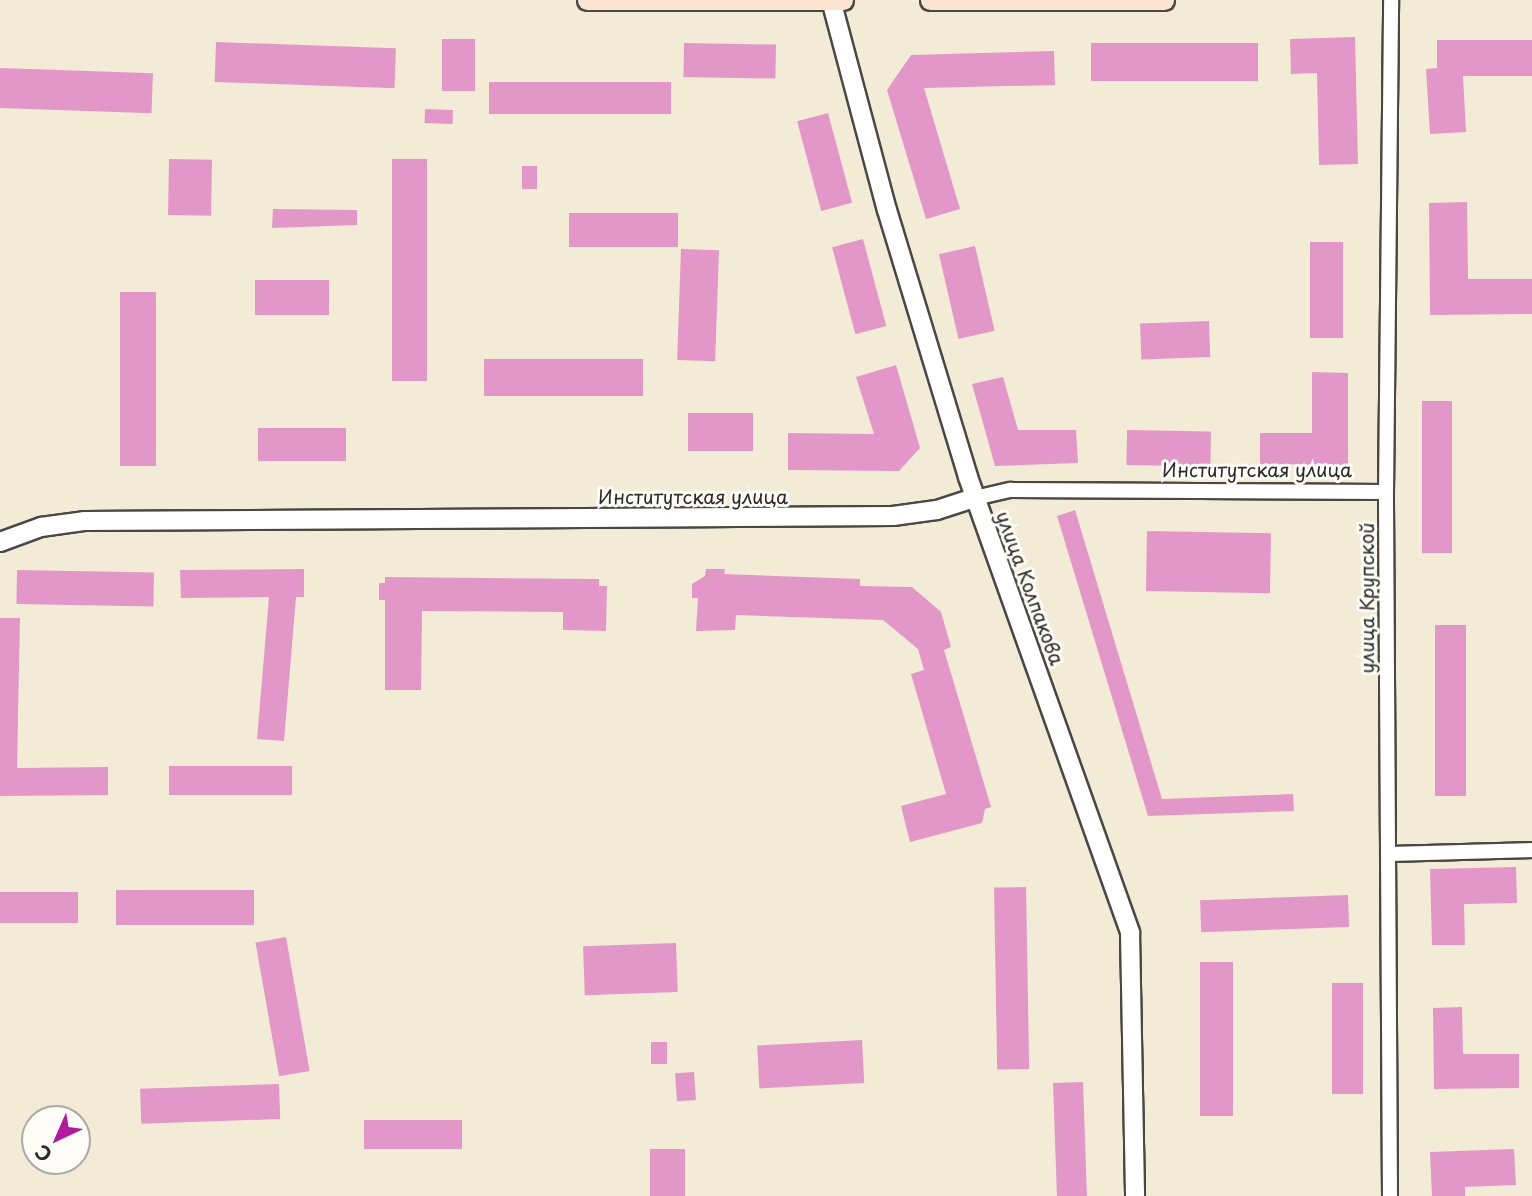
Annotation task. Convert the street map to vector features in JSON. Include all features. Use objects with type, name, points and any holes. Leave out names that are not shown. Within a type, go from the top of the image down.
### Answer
[{"type":"main road","points":[[587,0],[843,0]]},
{"type":"main road","points":[[930,0],[1164,0]]},
{"type":"street","name":"улица Колпакова","points":[[831,0],[891,222],[975,498],[1130,933],[1135,1196]]},
{"type":"street","name":"улица Крупской","points":[[1390,1196],[1386,492],[1391,0]]},
{"type":"street","name":"Институтская улица","points":[[0,542],[41,527],[85,521],[893,516],[937,510],[1011,490],[1386,492]]},
{"type":"street","points":[[1388,854],[1532,850]]},
{"type":"building","points":[[1355,37],[1358,164],[1319,165],[1317,73],[1291,74],[1290,39]]},
{"type":"building","points":[[442,39],[475,39],[475,91],[442,91]]},
{"type":"building","points":[[1437,40],[1532,40],[1532,76],[1463,76],[1466,132],[1430,134],[1426,69],[1437,68]]},
{"type":"building","points":[[216,42],[396,48],[394,88],[215,82]]},
{"type":"building","points":[[684,43],[776,45],[775,79],[683,77]]},
{"type":"building","points":[[1091,43],[1258,43],[1258,81],[1091,81]]},
{"type":"building","points":[[1054,51],[1055,85],[924,88],[960,209],[926,219],[887,90],[911,55]]},
{"type":"building","points":[[0,68],[153,73],[152,113],[0,108]]},
{"type":"building","points":[[489,82],[671,82],[671,114],[489,114]]},
{"type":"building","points":[[425,109],[453,110],[452,124],[425,123]]},
{"type":"building","points":[[828,113],[852,203],[821,211],[797,121]]},
{"type":"building","points":[[169,159],[212,160],[211,216],[168,215]]},
{"type":"building","points":[[392,159],[427,159],[427,381],[392,381]]},
{"type":"building","points":[[522,166],[537,166],[537,189],[522,189]]},
{"type":"building","points":[[1467,202],[1468,279],[1532,279],[1532,314],[1430,315],[1429,203]]},
{"type":"building","points":[[273,209],[357,210],[357,225],[272,228]]},
{"type":"building","points":[[569,213],[678,213],[678,247],[569,247]]},
{"type":"building","points":[[863,239],[886,326],[855,334],[832,247]]},
{"type":"building","points":[[1310,242],[1343,242],[1343,338],[1310,338]]},
{"type":"building","points":[[975,246],[995,331],[959,339],[939,254]]},
{"type":"building","points":[[681,249],[719,250],[715,361],[677,360]]},
{"type":"building","points":[[255,280],[329,280],[329,315],[255,315]]},
{"type":"building","points":[[120,292],[156,292],[156,466],[120,466]]},
{"type":"building","points":[[1209,321],[1210,357],[1141,359],[1140,323]]},
{"type":"building","points":[[484,359],[643,359],[643,396],[484,396]]},
{"type":"building","points":[[896,365],[920,448],[899,471],[788,470],[788,433],[874,434],[856,377]]},
{"type":"building","points":[[1312,372],[1348,373],[1348,465],[1260,464],[1260,433],[1312,433]]},
{"type":"building","points":[[1003,377],[1018,430],[1076,430],[1078,463],[995,466],[972,384]]},
{"type":"building","points":[[1422,401],[1452,401],[1452,553],[1422,553]]},
{"type":"building","points":[[688,413],[753,413],[753,451],[688,451]]},
{"type":"building","points":[[258,428],[346,428],[346,461],[258,461]]},
{"type":"building","points":[[1127,430],[1211,431],[1210,466],[1126,465]]},
{"type":"building","points":[[1075,510],[1162,799],[1293,794],[1294,811],[1148,816],[1057,516]]},
{"type":"building","points":[[1147,531],[1271,533],[1270,593],[1146,591]]},
{"type":"building","points":[[304,569],[304,597],[296,597],[284,741],[257,739],[269,597],[181,598],[180,570]]},
{"type":"building","points":[[706,569],[725,569],[724,574],[860,579],[860,586],[912,587],[941,612],[951,647],[944,650],[991,807],[985,809],[982,823],[910,842],[901,806],[946,794],[911,674],[924,670],[918,649],[883,620],[736,615],[735,630],[696,631],[698,598],[692,598],[692,584],[705,576]]},
{"type":"building","points":[[17,570],[154,572],[153,606],[16,604]]},
{"type":"building","points":[[385,577],[599,579],[599,586],[607,586],[606,631],[563,630],[563,612],[422,611],[421,690],[385,690],[385,600],[379,600],[379,583],[385,583]]},
{"type":"building","points":[[0,618],[20,618],[17,768],[108,767],[108,795],[0,796]]},
{"type":"building","points":[[1435,625],[1466,625],[1466,796],[1435,796]]},
{"type":"building","points":[[169,766],[292,766],[292,795],[169,795]]},
{"type":"building","points":[[1516,867],[1517,903],[1464,904],[1465,945],[1432,945],[1430,869]]},
{"type":"building","points":[[1026,887],[1029,1069],[997,1070],[994,888]]},
{"type":"building","points":[[116,890],[254,890],[254,925],[116,925]]},
{"type":"building","points":[[0,892],[78,892],[78,923],[0,923]]},
{"type":"building","points":[[1348,895],[1349,927],[1201,932],[1200,900]]},
{"type":"building","points":[[286,937],[310,1071],[279,1076],[255,942]]},
{"type":"building","points":[[676,943],[678,992],[585,995],[583,946]]},
{"type":"building","points":[[1200,962],[1233,962],[1233,1116],[1200,1116]]},
{"type":"building","points":[[1332,983],[1363,983],[1363,1094],[1332,1094]]},
{"type":"building","points":[[1462,1007],[1463,1054],[1519,1054],[1519,1088],[1434,1089],[1433,1008]]},
{"type":"building","points":[[862,1040],[864,1083],[759,1088],[757,1045]]},
{"type":"building","points":[[651,1042],[667,1042],[667,1064],[651,1064]]},
{"type":"building","points":[[694,1072],[696,1100],[677,1101],[675,1073]]},
{"type":"building","points":[[1083,1082],[1087,1196],[1057,1196],[1053,1083]]},
{"type":"building","points":[[279,1084],[280,1119],[141,1124],[140,1089]]},
{"type":"building","points":[[364,1120],[462,1120],[462,1149],[364,1149]]},
{"type":"building","points":[[650,1149],[685,1149],[685,1196],[650,1196]]},
{"type":"building","points":[[1514,1149],[1516,1185],[1465,1187],[1465,1196],[1432,1196],[1430,1152]]}]
